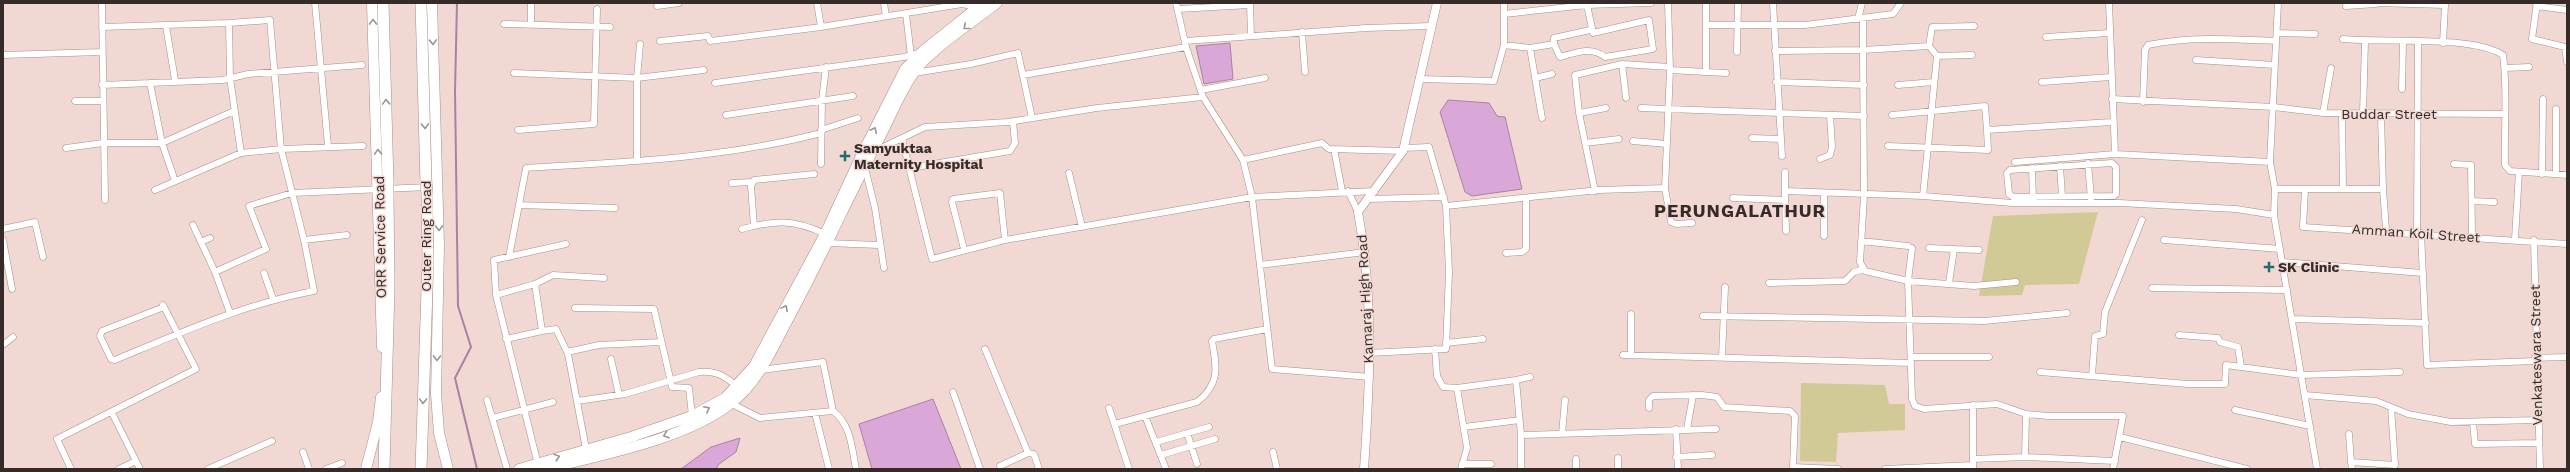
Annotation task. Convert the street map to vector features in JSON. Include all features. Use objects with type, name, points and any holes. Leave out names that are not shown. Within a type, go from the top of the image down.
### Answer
[{"type":"highway","points":[[383,3],[384,186],[388,196],[389,294],[384,469]]},
{"type":"highway","name":"Outer Ring Road","points":[[421,3],[428,259],[421,469]]},
{"type":"main road","name":"ORR Service Road","points":[[366,469],[381,402],[384,186],[372,3]]},
{"type":"main road","points":[[432,3],[438,187],[436,394],[439,433],[449,468]]},
{"type":"main road","points":[[519,469],[541,467],[665,436],[696,424],[728,401],[761,370],[817,267],[826,238],[861,156],[906,69],[923,51],[982,8],[997,3]]},
{"type":"main road","points":[[541,467],[586,448],[631,437],[692,416],[728,401],[737,386],[754,366],[865,168],[914,73],[929,57],[982,8]]},
{"type":"street","points":[[102,3],[101,52],[105,200]]},
{"type":"street","points":[[315,3],[328,146]]},
{"type":"street","points":[[531,3],[531,25]]},
{"type":"street","points":[[657,6],[679,3]]},
{"type":"street","points":[[817,3],[822,26]]},
{"type":"street","points":[[884,3],[886,16]]},
{"type":"street","points":[[927,3],[928,11]]},
{"type":"street","points":[[1334,150],[1345,191],[1358,212],[1404,150],[1437,3]]},
{"type":"street","points":[[1420,79],[1494,81],[1504,45],[1504,3]]},
{"type":"street","points":[[1504,14],[1590,4],[1651,3]]},
{"type":"street","points":[[1668,3],[1670,68],[1665,188],[1671,222],[1676,224],[1692,223]]},
{"type":"street","points":[[1706,3],[1706,72]]},
{"type":"street","points":[[1738,3],[1738,52]]},
{"type":"street","points":[[1773,3],[1776,82],[1782,156]]},
{"type":"street","points":[[1862,3],[1860,19],[1864,85],[1864,196],[1861,241],[1862,266],[1865,271],[1908,281],[1974,286],[2016,282]]},
{"type":"street","points":[[1707,25],[1774,26],[1860,19],[1893,14],[1901,3]]},
{"type":"street","points":[[2109,3],[2112,122],[2115,154]]},
{"type":"street","points":[[2278,3],[2274,107],[2270,162],[2275,189],[2274,215],[2317,469]]},
{"type":"street","points":[[660,41],[708,36],[710,41],[928,11],[962,4],[982,8]]},
{"type":"street","points":[[1251,36],[1250,4],[1177,6],[1185,44],[1202,94],[1243,160],[1252,197],[1272,369],[1370,377]]},
{"type":"street","points":[[1590,4],[1590,30]]},
{"type":"street","points":[[2346,6],[2376,4],[2445,5],[2443,43]]},
{"type":"street","points":[[2567,10],[2536,4],[2532,39],[2566,46],[2567,62]]},
{"type":"street","points":[[518,130],[594,124],[597,76],[597,9]]},
{"type":"street","points":[[906,14],[911,56]]},
{"type":"street","points":[[71,469],[57,439],[112,413],[196,369],[178,334],[163,306],[102,331],[100,336],[110,358],[115,360],[178,334],[230,313],[273,299],[314,291],[304,240],[281,149],[270,20],[166,26],[102,27]]},
{"type":"street","points":[[1650,20],[1653,49],[1605,57],[1598,52],[1589,50],[1560,57],[1554,44],[1554,38],[1590,30],[1593,33],[1650,20]]},
{"type":"street","points":[[229,23],[230,78],[241,153]]},
{"type":"street","points":[[504,24],[610,27]]},
{"type":"street","points":[[166,26],[175,80]]},
{"type":"street","points":[[1023,75],[1185,44],[1251,36],[1431,26]]},
{"type":"street","points":[[1923,196],[1937,56],[1929,46],[1932,26],[1974,26]]},
{"type":"street","points":[[1302,32],[1304,72]]},
{"type":"street","points":[[2046,37],[2110,33]]},
{"type":"street","points":[[2277,33],[2315,34]]},
{"type":"street","points":[[2343,39],[2467,44],[2496,50],[2503,55],[2507,82],[2504,114],[2505,165],[2510,171],[2567,175]]},
{"type":"street","points":[[2143,102],[2145,50],[2148,45],[2178,41],[2276,41]]},
{"type":"street","points":[[2363,114],[2365,41]]},
{"type":"street","points":[[2402,89],[2403,42]]},
{"type":"street","points":[[2418,42],[2417,115],[2419,233],[2426,322],[2427,365],[2567,357]]},
{"type":"street","points":[[637,160],[637,78],[640,44]]},
{"type":"street","points":[[1504,45],[1530,48],[1554,44]]},
{"type":"street","points":[[1775,51],[1863,50],[1929,46]]},
{"type":"street","points":[[1530,48],[1542,118]]},
{"type":"street","points":[[715,83],[911,56],[923,51]]},
{"type":"street","points":[[3,55],[101,52]]},
{"type":"street","points":[[914,73],[971,64],[1018,53],[1032,118]]},
{"type":"street","points":[[1937,56],[1972,55]]},
{"type":"street","points":[[2196,60],[2275,65]]},
{"type":"street","points":[[1622,64],[1626,98]]},
{"type":"street","points":[[1595,191],[1579,112],[1576,74],[1622,64],[1726,73]]},
{"type":"street","points":[[102,85],[230,78],[275,72],[362,65]]},
{"type":"street","points":[[821,164],[822,100],[826,67]]},
{"type":"street","points":[[2505,68],[2528,67]]},
{"type":"street","points":[[2323,114],[2331,68]]},
{"type":"street","points":[[514,74],[637,78],[704,70]]},
{"type":"street","points":[[1535,78],[1552,74]]},
{"type":"street","points":[[2042,82],[2111,77]]},
{"type":"street","points":[[872,153],[925,127],[1013,121],[1202,94],[1265,78]]},
{"type":"street","points":[[1776,82],[1864,85]]},
{"type":"street","points":[[1898,85],[1934,82]]},
{"type":"street","points":[[150,83],[162,143],[175,181]]},
{"type":"street","points":[[726,115],[853,96]]},
{"type":"street","name":"Buddar Street","points":[[2112,99],[2143,102],[2274,107],[2323,114],[2504,114]]},
{"type":"street","points":[[2542,174],[2543,99]]},
{"type":"street","points":[[75,101],[102,101]]},
{"type":"street","points":[[1888,146],[1988,150],[1985,106],[1892,115]]},
{"type":"street","points":[[1579,112],[1606,108]]},
{"type":"street","points":[[1641,108],[1830,116],[1864,116]]},
{"type":"street","points":[[2556,109],[2556,174]]},
{"type":"street","points":[[66,148],[103,143],[162,143],[234,111]]},
{"type":"street","points":[[2342,114],[2343,189]]},
{"type":"street","points":[[2381,115],[2383,189],[2386,230]]},
{"type":"street","points":[[1820,159],[1830,155],[1832,147],[1830,116]]},
{"type":"street","points":[[509,257],[526,168],[637,160],[762,146],[821,132],[858,118]]},
{"type":"street","points":[[910,168],[1010,151],[1015,143],[1013,121]]},
{"type":"street","points":[[1987,130],[2112,122]]},
{"type":"street","points":[[1752,138],[1780,139]]},
{"type":"street","points":[[902,139],[932,259],[964,249],[1005,240],[1082,228],[1252,197],[1345,191],[1375,191]]},
{"type":"street","points":[[1586,143],[1618,139]]},
{"type":"street","points":[[1633,141],[1667,144]]},
{"type":"street","points":[[1243,160],[1322,143],[1334,150],[1404,150],[1429,147],[1446,206],[1448,272],[1446,349],[1369,353]]},
{"type":"street","points":[[155,190],[241,153],[328,146],[363,146]]},
{"type":"street","points":[[2015,162],[2115,154],[2270,162]]},
{"type":"street","points":[[2087,156],[2091,200]]},
{"type":"street","points":[[1785,191],[1864,196],[1923,196],[2033,203],[2091,200],[2116,195],[2116,167],[2112,163],[2010,170],[2007,173],[2010,195],[2062,196],[2091,200],[2236,209],[2274,215]]},
{"type":"street","points":[[2454,164],[2471,165],[2472,236]]},
{"type":"street","points":[[2060,166],[2062,196]]},
{"type":"street","points":[[865,168],[874,208],[884,268]]},
{"type":"street","points":[[2032,168],[2033,203]]},
{"type":"street","points":[[1785,172],[1786,231]]},
{"type":"street","points":[[2515,239],[2519,172]]},
{"type":"street","points":[[1069,173],[1082,228]]},
{"type":"street","points":[[732,183],[752,182],[760,178],[814,174]]},
{"type":"street","points":[[752,182],[754,226]]},
{"type":"street","points":[[215,272],[266,249],[249,206],[292,193],[384,186],[438,187]]},
{"type":"street","points":[[1446,206],[1595,191],[1665,188]]},
{"type":"street","points":[[2275,189],[2383,189]]},
{"type":"street","name":"Amman Koil Street","points":[[2305,189],[2303,227],[2386,230],[2534,240],[2567,244]]},
{"type":"street","points":[[964,249],[952,202],[954,199],[1000,193],[1005,240]]},
{"type":"street","points":[[1824,193],[1824,236]]},
{"type":"street","points":[[1369,199],[1444,197]]},
{"type":"street","points":[[1506,253],[1522,252],[1526,249],[1526,198]]},
{"type":"street","points":[[1733,198],[1785,200]]},
{"type":"street","points":[[2472,201],[2494,202]]},
{"type":"street","points":[[519,205],[615,208]]},
{"type":"street","name":"Kamaraj High Road","points":[[1358,212],[1366,252],[1370,377],[1364,469]]},
{"type":"street","points":[[2092,375],[2095,336],[2103,334],[2105,312],[2142,220]]},
{"type":"street","points":[[3,228],[35,222],[43,257]]},
{"type":"street","points":[[742,229],[784,222],[804,224],[826,238],[879,244]]},
{"type":"street","points":[[193,226],[215,272],[230,313]]},
{"type":"street","points":[[304,240],[347,235]]},
{"type":"street","points":[[201,242],[210,238]]},
{"type":"street","points":[[3,240],[6,267],[12,289]]},
{"type":"street","points":[[2164,240],[2280,249]]},
{"type":"street","name":"Venkateswara Street","points":[[2534,240],[2538,443],[2540,469]]},
{"type":"street","points":[[1861,241],[1910,247],[1908,281],[1909,321],[1912,399],[1915,406],[1924,409],[1997,404],[2026,414],[2123,416],[2113,469]]},
{"type":"street","points":[[541,467],[524,409],[496,295],[494,260],[566,244]]},
{"type":"street","points":[[1929,248],[1979,250]]},
{"type":"street","points":[[1949,284],[1954,248]]},
{"type":"street","points":[[1260,265],[1366,252]]},
{"type":"street","points":[[2282,262],[2423,273]]},
{"type":"street","points":[[1769,283],[1845,281],[1852,274],[1861,270],[1862,266]]},
{"type":"street","points":[[264,273],[273,299]]},
{"type":"street","points":[[496,295],[535,284],[554,275],[604,278]]},
{"type":"street","points":[[535,284],[542,331]]},
{"type":"street","points":[[1722,357],[1725,317],[1725,287]]},
{"type":"street","points":[[2152,288],[2287,290]]},
{"type":"street","points":[[575,308],[654,309],[672,387],[689,388],[692,416]]},
{"type":"street","points":[[1703,316],[1909,321],[1984,321],[2067,313]]},
{"type":"street","points":[[1631,314],[1631,355]]},
{"type":"street","points":[[2292,319],[2426,322]]},
{"type":"street","points":[[506,339],[556,329],[567,352],[586,448]]},
{"type":"street","points":[[1115,424],[1197,402],[1207,394],[1217,373],[1214,339],[1267,329]]},
{"type":"street","points":[[2179,335],[2218,338],[2220,342],[2238,346],[2241,367]]},
{"type":"street","points":[[3,345],[13,337]]},
{"type":"street","points":[[1446,343],[1483,339]]},
{"type":"street","points":[[567,352],[599,345],[661,342]]},
{"type":"street","points":[[985,349],[1028,453]]},
{"type":"street","points":[[1435,349],[1437,376],[1443,387],[1457,388],[1530,377]]},
{"type":"street","points":[[1623,355],[1911,360],[1989,357]]},
{"type":"street","points":[[611,359],[619,395]]},
{"type":"street","points":[[761,370],[823,362],[833,411],[841,417],[850,436],[856,469]]},
{"type":"street","points":[[2040,372],[2092,375],[2188,384],[2225,384],[2226,365],[2301,375],[2400,372]]},
{"type":"street","points":[[577,401],[619,395],[712,371],[722,374],[737,386]]},
{"type":"street","points":[[1516,380],[1521,435],[1521,469]]},
{"type":"street","points":[[1457,388],[1467,448],[1462,467],[1491,464]]},
{"type":"street","points":[[953,392],[980,469]]},
{"type":"street","points":[[1649,408],[1649,400],[1653,396],[1693,395],[1717,397],[1724,407],[1794,413],[1793,468],[1838,469]]},
{"type":"street","points":[[1686,429],[1693,395]]},
{"type":"street","points":[[2305,395],[2376,401],[2408,414],[2451,422],[2538,420]]},
{"type":"street","points":[[487,400],[508,469]]},
{"type":"street","points":[[1562,434],[1565,400]]},
{"type":"street","points":[[728,401],[760,418],[833,411]]},
{"type":"street","points":[[493,418],[553,402]]},
{"type":"street","points":[[1973,406],[1973,464]]},
{"type":"street","points":[[1109,408],[1129,469]]},
{"type":"street","points":[[2351,462],[2395,465],[2391,408]]},
{"type":"street","points":[[2235,410],[2310,426]]},
{"type":"street","points":[[112,413],[140,469]]},
{"type":"street","points":[[815,413],[829,469]]},
{"type":"street","points":[[2025,457],[2026,414]]},
{"type":"street","points":[[1145,416],[1166,469]]},
{"type":"street","points":[[1464,427],[1520,420]]},
{"type":"street","points":[[2472,422],[2475,444],[2538,443]]},
{"type":"street","points":[[1156,442],[1209,427]]},
{"type":"street","points":[[1521,435],[1716,429]]},
{"type":"street","points":[[1676,430],[1676,457],[1678,469]]},
{"type":"street","points":[[1187,433],[1198,464]]},
{"type":"street","points":[[2349,434],[2352,469]]},
{"type":"street","points":[[2120,437],[2227,466],[2247,469]]},
{"type":"street","points":[[1161,455],[1215,439]]},
{"type":"street","points":[[208,469],[272,441]]},
{"type":"street","points":[[303,452],[309,469]]},
{"type":"street","points":[[1273,452],[1277,469]]},
{"type":"street","points":[[998,468],[1028,453],[1034,454],[1039,469]]},
{"type":"street","points":[[1676,457],[1712,455]]},
{"type":"street","points":[[1884,469],[1973,464],[2025,457],[2115,460]]},
{"type":"street","points":[[1618,458],[1618,469]]},
{"type":"street","points":[[1576,459],[1576,469]]},
{"type":"street","points":[[118,469],[136,461]]},
{"type":"street","points":[[326,469],[342,463]]},
{"type":"shaded area","points":[[1230,43],[1233,79],[1204,84],[1196,46]]},
{"type":"shaded area","points":[[1448,100],[1489,103],[1497,116],[1505,117],[1522,189],[1472,196],[1465,192],[1440,112]]},
{"type":"shaded area","points":[[2098,212],[2079,284],[2025,285],[2022,295],[1979,296],[1993,216]]},
{"type":"shaded area","points":[[1801,383],[1885,385],[1889,404],[1905,404],[1905,430],[1838,433],[1836,462],[1800,461]]},
{"type":"shaded area","points":[[933,399],[961,469],[872,469],[859,424]]},
{"type":"shaded area","points":[[740,438],[736,452],[719,464],[716,469],[681,469],[711,447]]},
{"type":"waterway","points":[[457,3],[455,91],[458,306],[471,347],[455,378],[477,469]]},
{"type":"place","name":"Samyuktaa Maternity Hospital","points":[[845,156]]},
{"type":"place","name":"SK Clinic","points":[[2269,267]]},
{"type":"district","name":"PERUNGALATHUR","points":[[1740,210]]}]
